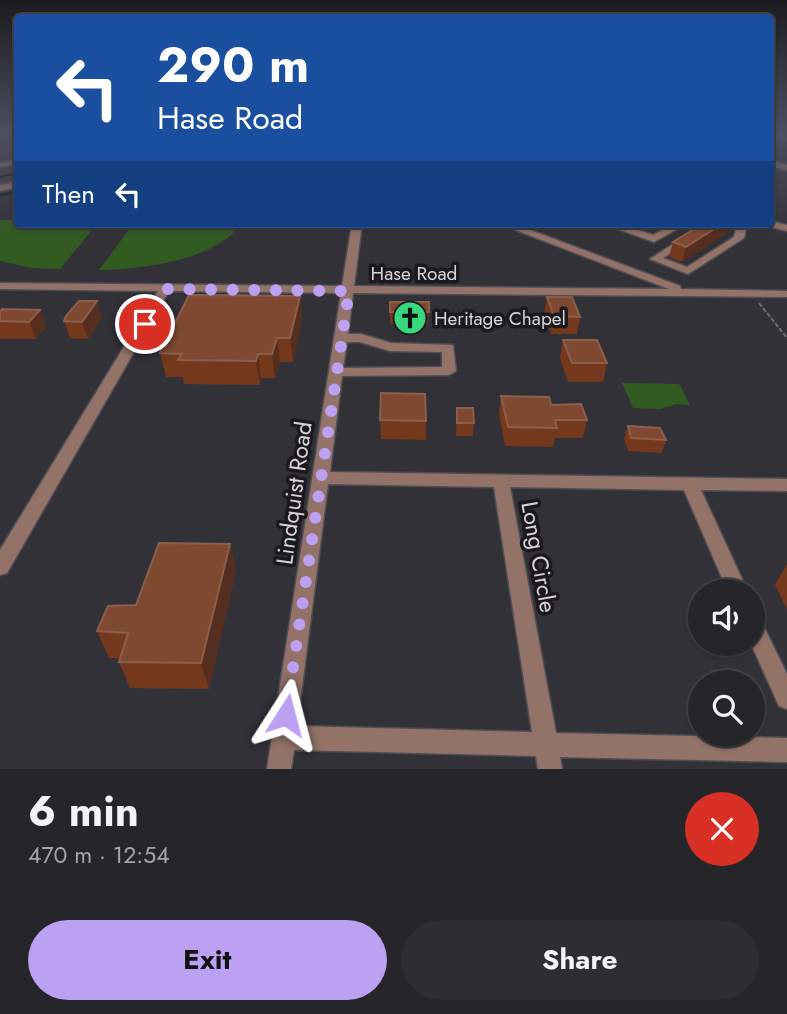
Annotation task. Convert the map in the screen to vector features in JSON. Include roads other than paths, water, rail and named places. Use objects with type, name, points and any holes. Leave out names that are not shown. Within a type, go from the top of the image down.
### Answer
[{"type":"street","name":"Lindquist Road","points":[[279,769],[357,228]]},
{"type":"street","points":[[516,228],[687,292]]},
{"type":"street","points":[[621,228],[654,239],[674,228]]},
{"type":"street","points":[[705,228],[655,259],[688,271],[739,238],[740,228]]},
{"type":"street","name":"Hase Road","points":[[0,286],[787,294]]},
{"type":"street","points":[[0,301],[14,286]]},
{"type":"street","points":[[79,302],[90,288]]},
{"type":"street","points":[[0,567],[165,289]]},
{"type":"street","points":[[336,372],[449,371],[448,348],[390,347],[361,338],[341,338]]},
{"type":"street","name":"Long Circle","points":[[321,478],[501,481],[550,769]]},
{"type":"street","points":[[501,481],[787,485]]},
{"type":"street","points":[[689,484],[732,579]]},
{"type":"street","points":[[765,651],[787,698]]},
{"type":"street","points":[[283,738],[787,750]]},
{"type":"waterway","points":[[0,177],[14,174]]},
{"type":"waterway","points":[[0,195],[14,192]]},
{"type":"place","name":"Heritage Chapel","points":[[410,318]]}]
